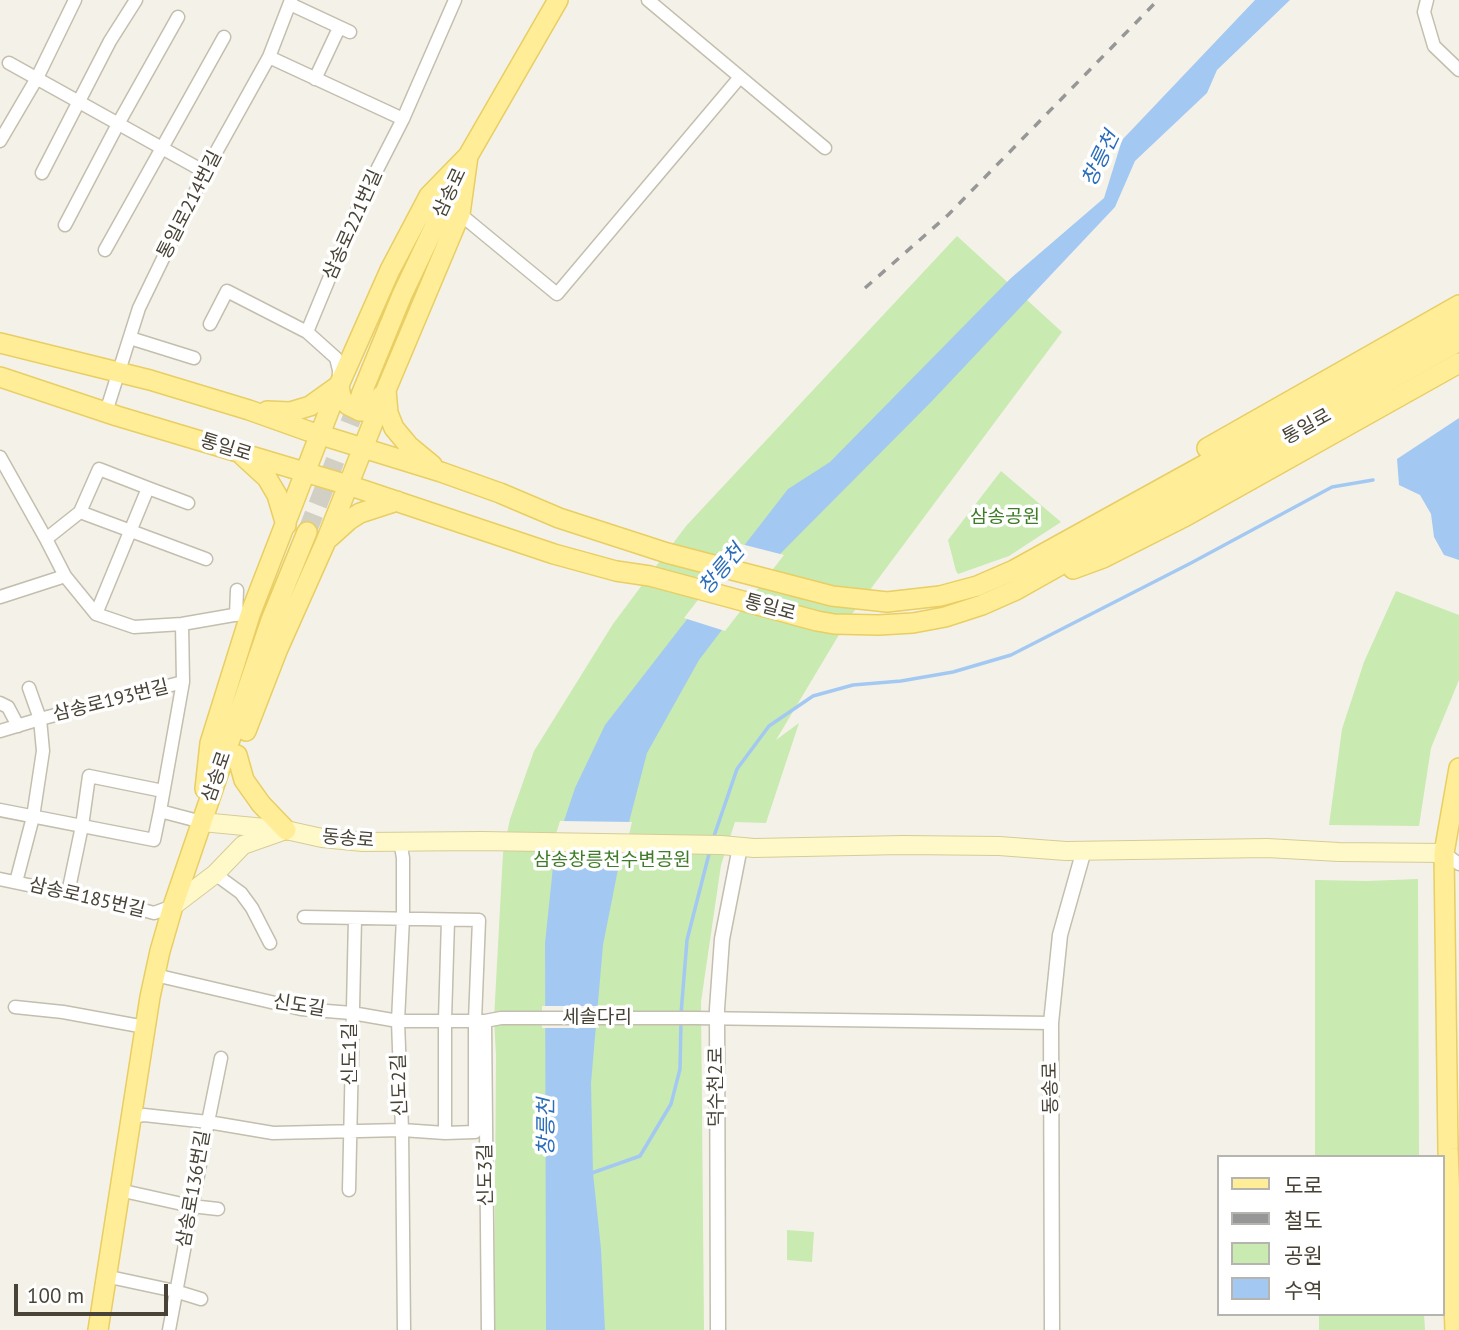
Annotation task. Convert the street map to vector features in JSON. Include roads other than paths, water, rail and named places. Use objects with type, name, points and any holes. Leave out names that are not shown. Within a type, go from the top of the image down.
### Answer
[{"type":"main road","name":"삼송로","points":[[361,395],[402,295],[468,156],[558,0]]},
{"type":"main road","points":[[202,822],[237,755],[277,651],[326,541],[460,214],[468,156]]},
{"type":"main road","points":[[202,822],[210,743],[243,613],[286,525],[339,385],[345,355],[429,196],[468,156]]},
{"type":"main road","points":[[1014,569],[1097,513],[1163,473],[1459,305]]},
{"type":"main road","name":"통일로","points":[[0,343],[119,372],[249,410],[441,472],[559,518],[667,553],[832,596],[887,602],[940,596],[977,586],[1014,569],[1459,324]]},
{"type":"main road","name":"통일로","points":[[0,377],[348,485],[554,554],[616,571],[650,576],[817,621],[879,625],[913,623],[945,617],[1016,590],[1459,341]]},
{"type":"main road","points":[[1016,590],[1104,558],[1186,516],[1459,363]]},
{"type":"main road","points":[[339,385],[341,398],[360,411],[370,411],[386,390]]},
{"type":"main road","points":[[249,410],[290,412],[310,406],[339,385]]},
{"type":"main road","points":[[386,390],[388,413],[394,428],[409,446],[441,472]]},
{"type":"main road","points":[[237,450],[267,478],[277,495],[286,525]]},
{"type":"main road","points":[[326,541],[360,513],[397,501]]},
{"type":"main road","points":[[286,525],[303,518],[313,520],[326,541]]},
{"type":"main road","name":"삼송로","points":[[98,1330],[118,1190],[160,951],[271,620],[307,532]]},
{"type":"main road","points":[[173,906],[215,874],[243,845],[286,830],[261,804],[244,780],[237,755]]},
{"type":"main road","points":[[1455,1330],[1455,1248],[1448,1149],[1453,1083],[1452,858],[1459,768]]},
{"type":"main road","name":"동송로","points":[[202,822],[286,830],[363,842],[740,846]]},
{"type":"main road","points":[[740,846],[903,845],[1084,850],[1267,848],[1413,853],[1452,858]]},
{"type":"street","points":[[0,141],[37,78],[75,0]]},
{"type":"street","points":[[42,173],[110,41],[136,0]]},
{"type":"street","name":"삼송로221번길","points":[[306,332],[362,199],[403,119],[455,0]]},
{"type":"street","points":[[648,0],[825,148]]},
{"type":"street","points":[[1427,0],[1424,12],[1434,46],[1459,70]]},
{"type":"street","name":"통일로214번길","points":[[106,412],[139,308],[205,172],[269,57],[291,2],[344,30],[315,79]]},
{"type":"street","points":[[65,225],[178,17]]},
{"type":"street","points":[[105,250],[224,37]]},
{"type":"street","points":[[269,57],[403,119]]},
{"type":"street","points":[[9,64],[205,172]]},
{"type":"street","points":[[460,214],[557,294],[740,77]]},
{"type":"street","points":[[210,324],[227,291],[345,355]]},
{"type":"street","points":[[130,338],[194,358]]},
{"type":"street","points":[[0,457],[65,576],[96,614],[134,627],[182,624],[243,613],[237,590]]},
{"type":"street","points":[[46,539],[80,512],[99,469],[188,503]]},
{"type":"street","points":[[96,614],[148,488]]},
{"type":"street","points":[[80,512],[206,559]]},
{"type":"street","points":[[0,597],[65,576]]},
{"type":"street","name":"삼송로193번길","points":[[160,811],[183,682],[182,624]]},
{"type":"street","name":"삼송로193번길","points":[[0,731],[183,682]]},
{"type":"street","name":"삼송로193번길","points":[[16,882],[33,817],[43,751],[40,719],[29,688]]},
{"type":"street","points":[[0,703],[8,707],[18,726]]},
{"type":"street","points":[[68,893],[90,771],[163,791]]},
{"type":"street","points":[[0,810],[154,840],[160,811],[202,822]]},
{"type":"street","name":"신도2길","points":[[400,841],[403,858],[397,1021],[402,1130],[404,1330]]},
{"type":"street","name":"덕수천2로","points":[[718,1330],[717,1019],[722,939],[740,846]]},
{"type":"street","name":"동송로","points":[[1052,1330],[1051,1023],[1060,935],[1084,850]]},
{"type":"street","points":[[215,874],[242,893],[270,943]]},
{"type":"street","name":"삼송로185번길","points":[[0,879],[154,913],[173,906]]},
{"type":"street","points":[[220,1058],[208,1122],[273,1133],[402,1130],[445,1133],[448,920],[304,918]]},
{"type":"street","name":"신도1길","points":[[349,1189],[355,918]]},
{"type":"street","name":"신도3길","points":[[448,920],[479,920],[488,1330]]},
{"type":"street","name":"신도길","points":[[155,975],[301,1009],[352,1013],[397,1021],[480,1021],[500,1018]]},
{"type":"street","points":[[15,1007],[63,1012],[145,1027]]},
{"type":"street","name":"세솔다리","points":[[500,1018],[1051,1023]]},
{"type":"street","name":"신도3길","points":[[445,1133],[475,1132],[480,1021]]},
{"type":"street","name":"삼송로136번길","points":[[130,1118],[144,1115],[208,1122],[169,1330]]},
{"type":"street","points":[[118,1190],[218,1209]]},
{"type":"street","points":[[105,1276],[201,1299]]},
{"type":"water","name":"창릉천","points":[[1255,0],[1290,0],[1217,70],[1207,93],[1135,161],[1115,207],[932,401],[779,555],[699,660],[647,753],[622,849],[603,945],[591,1083],[593,1173],[601,1249],[605,1330],[546,1330],[545,943],[555,848],[575,788],[605,725],[788,489],[830,462],[1011,278],[1104,198],[1122,140]]},
{"type":"water","points":[[1459,418],[1459,560],[1444,555],[1434,537],[1431,514],[1420,495],[1399,485],[1397,459]]},
{"type":"waterway","points":[[713,839],[737,769],[769,726],[813,696],[853,685],[901,681],[953,672],[1011,655],[1332,487],[1373,480]]},
{"type":"waterway","points":[[681,1014],[687,940],[710,850]]},
{"type":"waterway","points":[[589,1174],[640,1156],[671,1104],[680,1069],[681,1021]]},
{"type":"tunnel","points":[[307,532],[361,395]]},
{"type":"railway","points":[[865,288],[948,215],[1158,0]]},
{"type":"park label","name":"삼송공원","points":[[1005,518]]},
{"type":"park label","name":"삼송창릉천수변공원","points":[[612,861]]}]
